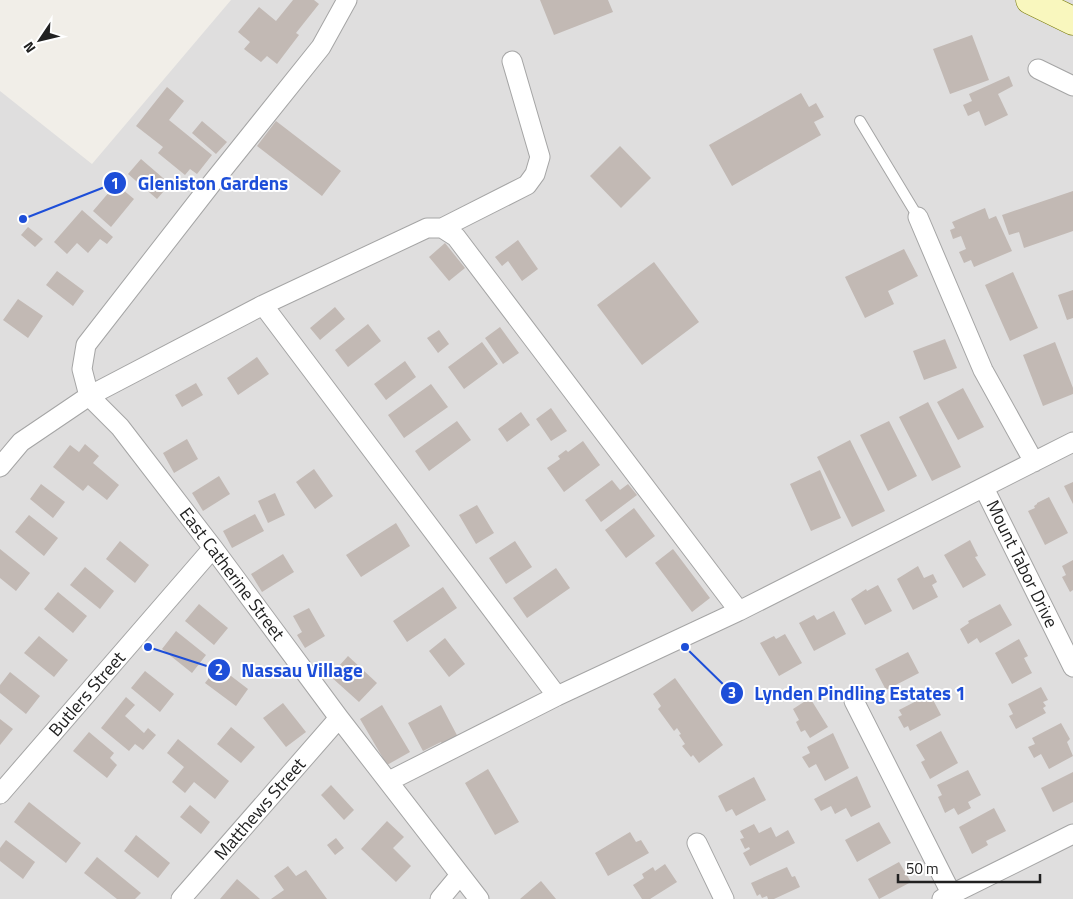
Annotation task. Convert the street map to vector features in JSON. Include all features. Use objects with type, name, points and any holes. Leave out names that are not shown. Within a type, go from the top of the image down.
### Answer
[{"type":"main road","points":[[1030,0],[1073,21]]},
{"type":"street","points":[[89,396],[82,369],[86,345],[321,47],[347,0]]},
{"type":"street","points":[[0,467],[21,442],[89,396],[262,305],[427,228],[442,228],[527,185],[535,174],[540,157],[512,61]]},
{"type":"street","points":[[1038,68],[1073,86]]},
{"type":"street","points":[[918,217],[982,370],[1034,462]]},
{"type":"street","points":[[442,228],[456,237],[739,611]]},
{"type":"street","points":[[262,305],[557,696]]},
{"type":"street","name":"East Catherine Street","points":[[89,396],[120,427],[213,548],[339,718],[479,899]]},
{"type":"street","points":[[389,781],[557,696],[739,611],[1073,442]]},
{"type":"street","name":"Mount Tabor Drive","points":[[984,488],[1073,667]]},
{"type":"street","name":"Butlers Street","points":[[0,794],[213,548]]},
{"type":"street","points":[[854,701],[949,897],[1073,834]]},
{"type":"street","name":"Matthews Street","points":[[181,899],[339,718]]},
{"type":"street","points":[[697,843],[724,899]]},
{"type":"street","points":[[440,899],[460,875]]},
{"type":"lane","points":[[860,121],[918,217]]},
{"type":"shaded area","points":[[231,0],[1073,0],[1073,899],[0,899],[0,91],[92,164]]},
{"type":"building","points":[[293,0],[314,0],[319,4],[296,33],[299,35],[277,64],[267,56],[261,62],[244,49],[250,42],[238,32],[259,7],[276,21]]},
{"type":"building","points":[[540,0],[608,0],[613,12],[554,35]]},
{"type":"building","points":[[972,35],[989,80],[950,94],[933,49]]},
{"type":"building","points":[[1009,76],[1013,86],[998,94],[1008,115],[985,126],[979,111],[968,116],[963,105],[972,101],[969,94]]},
{"type":"building","points":[[167,87],[184,101],[169,120],[212,155],[197,174],[190,169],[185,175],[158,153],[163,147],[136,126]]},
{"type":"building","points":[[801,93],[809,107],[816,103],[824,117],[814,122],[821,135],[732,186],[709,145]]},
{"type":"building","points":[[202,121],[227,142],[216,154],[192,133]]},
{"type":"building","points":[[276,121],[341,171],[322,196],[257,146]]},
{"type":"building","points":[[620,146],[651,178],[621,208],[590,176]]},
{"type":"building","points":[[141,159],[170,184],[157,199],[128,174]]},
{"type":"building","points":[[116,184],[134,199],[111,227],[93,211]]},
{"type":"building","points":[[1073,191],[1073,231],[1024,248],[1019,232],[1009,235],[1002,215]]},
{"type":"building","points":[[985,208],[989,219],[996,216],[1012,251],[974,267],[971,260],[964,263],[959,252],[966,249],[961,236],[953,239],[950,230],[955,228],[952,222]]},
{"type":"building","points":[[82,210],[113,237],[107,244],[100,239],[88,253],[77,243],[67,254],[54,242]]},
{"type":"building","points":[[28,227],[43,239],[35,247],[21,235]]},
{"type":"building","points":[[518,240],[538,269],[522,281],[508,261],[502,266],[495,257]]},
{"type":"building","points":[[445,243],[465,268],[449,281],[429,257]]},
{"type":"building","points":[[904,249],[918,276],[888,291],[894,304],[865,318],[845,277]]},
{"type":"building","points":[[654,262],[699,322],[642,365],[597,305]]},
{"type":"building","points":[[57,271],[84,291],[73,306],[46,285]]},
{"type":"building","points":[[1013,272],[1038,328],[1010,341],[985,285]]},
{"type":"building","points":[[1073,290],[1073,318],[1067,320],[1058,295]]},
{"type":"building","points":[[18,299],[43,316],[28,338],[3,320]]},
{"type":"building","points":[[335,307],[345,319],[320,340],[310,328]]},
{"type":"building","points":[[368,324],[381,341],[348,367],[335,350]]},
{"type":"building","points":[[500,327],[519,353],[503,364],[485,338]]},
{"type":"building","points":[[439,330],[449,344],[438,353],[427,338]]},
{"type":"building","points":[[945,339],[957,368],[924,380],[913,351]]},
{"type":"building","points":[[482,342],[498,364],[464,389],[448,367]]},
{"type":"building","points":[[1055,342],[1073,388],[1073,394],[1043,406],[1023,355]]},
{"type":"building","points":[[257,357],[269,374],[238,395],[227,378]]},
{"type":"building","points":[[405,361],[416,377],[386,400],[374,384]]},
{"type":"building","points":[[196,383],[203,395],[182,407],[175,395]]},
{"type":"building","points":[[431,384],[448,407],[404,438],[388,415]]},
{"type":"building","points":[[963,388],[984,427],[958,440],[937,402]]},
{"type":"building","points":[[928,402],[961,467],[932,481],[899,417]]},
{"type":"building","points":[[551,408],[567,431],[551,441],[536,419]]},
{"type":"building","points":[[521,412],[530,425],[507,442],[498,429]]},
{"type":"building","points":[[457,421],[471,440],[429,471],[415,451]]},
{"type":"building","points":[[889,421],[917,476],[888,491],[860,435]]},
{"type":"building","points":[[187,439],[198,459],[174,473],[163,453]]},
{"type":"building","points":[[850,440],[885,511],[852,527],[817,457]]},
{"type":"building","points":[[583,441],[600,465],[564,492],[547,468],[560,459],[558,456],[566,450],[568,452]]},
{"type":"building","points":[[85,444],[99,456],[93,463],[119,485],[107,500],[88,485],[83,491],[53,467],[70,445],[79,452]]},
{"type":"building","points":[[314,469],[333,496],[315,509],[296,482]]},
{"type":"building","points":[[820,470],[841,518],[811,531],[790,484]]},
{"type":"building","points":[[219,476],[230,494],[203,511],[192,493]]},
{"type":"building","points":[[612,480],[620,490],[628,484],[637,495],[601,522],[585,500]]},
{"type":"building","points":[[1073,482],[1073,504],[1064,486]]},
{"type":"building","points":[[41,484],[65,502],[53,518],[30,499]]},
{"type":"building","points":[[275,493],[285,515],[268,523],[258,501]]},
{"type":"building","points":[[1049,497],[1068,533],[1045,545],[1028,511],[1035,508],[1034,506],[1037,503]]},
{"type":"building","points":[[477,505],[494,533],[476,544],[459,515]]},
{"type":"building","points":[[634,508],[655,536],[626,558],[605,530]]},
{"type":"building","points":[[255,514],[264,531],[232,548],[223,531]]},
{"type":"building","points":[[29,515],[58,538],[44,556],[15,532]]},
{"type":"building","points":[[396,523],[410,546],[361,577],[346,555]]},
{"type":"building","points":[[970,540],[978,556],[975,557],[986,575],[963,588],[944,555]]},
{"type":"building","points":[[120,541],[149,565],[135,583],[106,559]]},
{"type":"building","points":[[515,541],[532,567],[506,584],[489,558]]},
{"type":"building","points":[[0,549],[30,573],[16,591],[0,578]]},
{"type":"building","points":[[673,549],[710,598],[692,612],[655,563]]},
{"type":"building","points":[[283,554],[294,572],[262,592],[251,574]]},
{"type":"building","points":[[1073,560],[1073,590],[1070,592],[1062,577],[1066,575],[1062,566]]},
{"type":"building","points":[[918,566],[924,578],[933,574],[937,582],[932,585],[938,597],[913,610],[897,579]]},
{"type":"building","points":[[85,567],[114,591],[100,609],[70,585]]},
{"type":"building","points":[[556,568],[570,588],[527,618],[513,598]]},
{"type":"building","points":[[878,585],[892,611],[865,625],[851,599],[866,589],[867,591]]},
{"type":"building","points":[[443,587],[457,608],[407,642],[393,621]]},
{"type":"building","points":[[58,592],[87,616],[73,633],[44,609]]},
{"type":"building","points":[[199,604],[228,628],[214,645],[185,621]]},
{"type":"building","points":[[1000,604],[1012,625],[980,643],[977,638],[968,644],[960,629],[969,623],[968,621]]},
{"type":"building","points":[[309,608],[325,636],[305,648],[297,635],[302,632],[293,616]]},
{"type":"building","points":[[834,611],[846,634],[814,651],[799,623],[814,615],[817,620]]},
{"type":"building","points":[[176,631],[206,655],[192,673],[162,649]]},
{"type":"building","points":[[785,634],[802,663],[779,676],[760,643],[774,636],[776,639]]},
{"type":"building","points":[[39,636],[68,660],[54,677],[24,653]]},
{"type":"building","points":[[445,638],[465,664],[449,677],[429,651]]},
{"type":"building","points":[[1019,639],[1028,656],[1024,658],[1032,673],[1012,684],[995,653]]},
{"type":"building","points":[[908,652],[919,673],[886,690],[875,669]]},
{"type":"building","points":[[348,656],[377,683],[359,702],[330,676]]},
{"type":"building","points":[[218,666],[248,689],[236,706],[205,683]]},
{"type":"building","points":[[145,671],[174,694],[160,712],[131,688]]},
{"type":"building","points":[[10,672],[40,696],[26,714],[0,693],[0,685]]},
{"type":"building","points":[[675,678],[723,745],[699,763],[682,746],[685,744],[679,735],[681,734],[677,728],[674,731],[658,709],[661,706],[653,694]]},
{"type":"building","points":[[1041,687],[1048,700],[1043,702],[1046,706],[1043,708],[1046,713],[1016,729],[1009,716],[1013,714],[1008,704]]},
{"type":"building","points":[[930,694],[941,715],[910,731],[908,726],[904,728],[898,717],[902,715],[899,710]]},
{"type":"building","points":[[126,697],[135,705],[125,716],[144,733],[148,728],[156,735],[143,750],[135,744],[129,751],[101,728]]},
{"type":"building","points":[[810,698],[828,727],[810,738],[805,730],[801,732],[796,722],[799,720],[793,709]]},
{"type":"building","points":[[283,703],[306,732],[286,747],[263,718]]},
{"type":"building","points":[[382,705],[410,752],[387,765],[360,719]]},
{"type":"building","points":[[441,705],[459,739],[444,747],[441,742],[423,751],[408,723]]},
{"type":"building","points":[[0,719],[13,729],[0,745]]},
{"type":"building","points":[[1061,723],[1070,739],[1067,742],[1073,756],[1049,769],[1041,754],[1034,758],[1028,747],[1035,744],[1032,738]]},
{"type":"building","points":[[231,727],[255,747],[241,763],[217,744]]},
{"type":"building","points":[[941,731],[958,763],[930,779],[921,762],[925,760],[916,745]]},
{"type":"building","points":[[89,732],[114,753],[110,758],[117,765],[107,778],[73,751]]},
{"type":"building","points":[[833,733],[849,768],[825,781],[816,764],[809,768],[802,757],[810,753],[807,747]]},
{"type":"building","points":[[178,739],[229,781],[215,799],[194,782],[185,793],[172,782],[184,767],[167,753]]},
{"type":"building","points":[[488,769],[519,822],[495,835],[465,783]]},
{"type":"building","points":[[968,770],[981,795],[968,802],[971,808],[958,815],[954,808],[945,813],[938,797],[942,795],[937,785]]},
{"type":"building","points":[[1073,772],[1073,802],[1053,812],[1041,788]]},
{"type":"building","points":[[857,776],[871,807],[851,817],[846,808],[835,814],[831,806],[821,811],[814,799]]},
{"type":"building","points":[[754,777],[766,800],[736,816],[732,809],[726,812],[718,796]]},
{"type":"building","points":[[331,785],[354,810],[344,820],[321,795]]},
{"type":"building","points":[[29,802],[81,843],[66,863],[14,822]]},
{"type":"building","points":[[190,805],[210,822],[201,834],[180,817]]},
{"type":"building","points":[[994,808],[1006,831],[986,841],[988,845],[972,854],[959,827]]},
{"type":"building","points":[[387,821],[404,837],[393,848],[411,866],[396,882],[361,849]]},
{"type":"building","points":[[879,822],[891,843],[857,862],[845,840]]},
{"type":"building","points":[[754,824],[759,833],[771,827],[776,837],[788,830],[795,843],[750,866],[743,853],[750,849],[749,847],[745,849],[740,839],[744,838],[740,831]]},
{"type":"building","points":[[630,832],[636,842],[641,840],[649,853],[608,876],[595,853]]},
{"type":"building","points":[[136,835],[170,863],[158,878],[124,851]]},
{"type":"building","points":[[336,838],[344,848],[335,855],[327,845]]},
{"type":"building","points":[[6,840],[35,862],[23,879],[0,861],[0,848]]},
{"type":"building","points":[[97,857],[141,893],[135,899],[117,899],[84,873]]},
{"type":"building","points":[[899,862],[911,882],[879,899],[868,879]]},
{"type":"building","points":[[665,864],[677,882],[650,899],[642,899],[633,885],[644,878],[642,874],[653,867],[655,871]]},
{"type":"building","points":[[288,866],[296,876],[306,870],[327,899],[271,899],[284,890],[274,876]]},
{"type":"building","points":[[787,867],[792,877],[795,876],[800,887],[774,899],[768,899],[767,896],[762,898],[760,894],[757,896],[751,883]]},
{"type":"building","points":[[237,879],[260,899],[220,899]]},
{"type":"building","points":[[541,881],[556,899],[520,899]]},
{"type":"place","name":"Gleniston Gardens","points":[[23,219]]},
{"type":"place","name":"Nassau Village","points":[[148,647]]},
{"type":"place","name":"Lynden Pindling Estates 1","points":[[685,647]]}]
